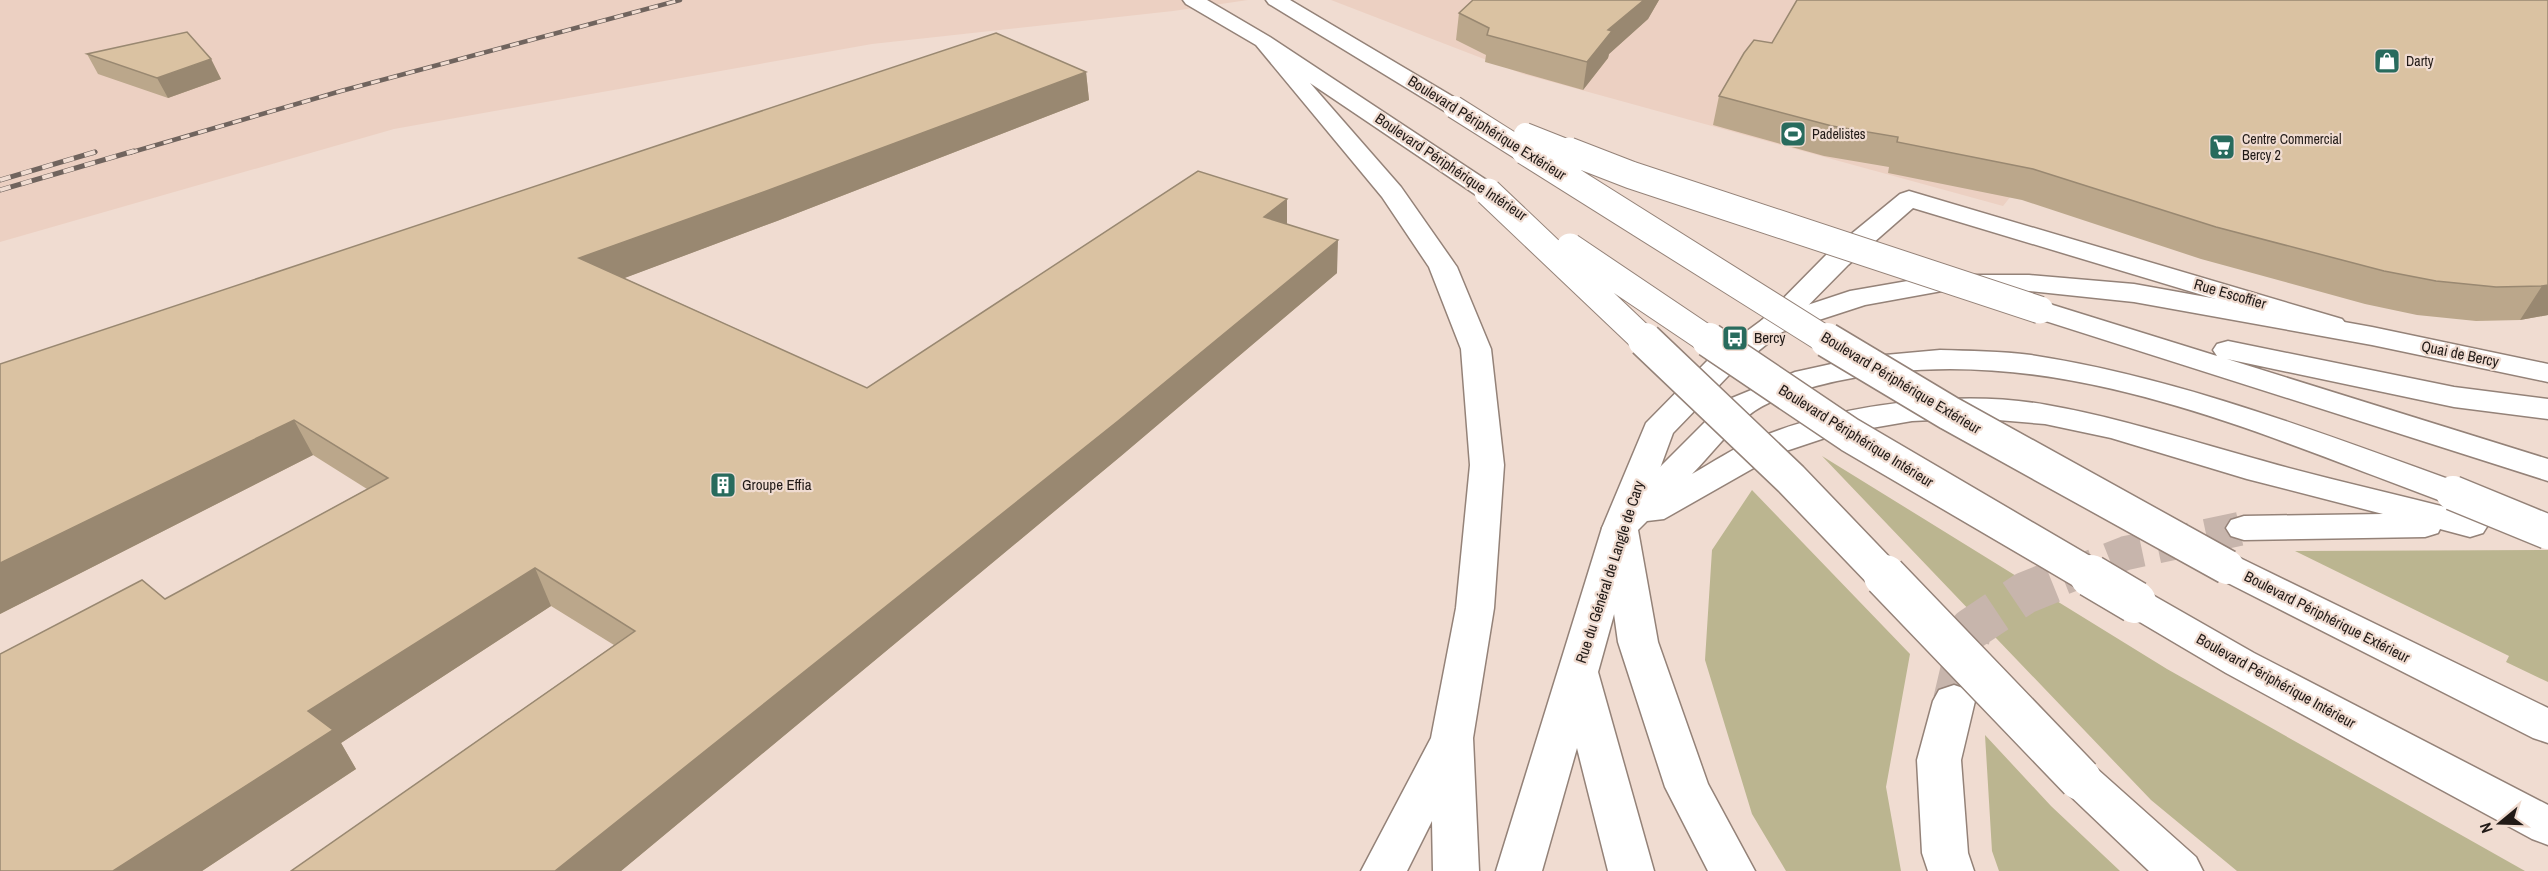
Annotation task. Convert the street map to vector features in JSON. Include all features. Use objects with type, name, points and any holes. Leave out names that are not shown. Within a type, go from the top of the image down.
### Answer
[{"type":"main road","name":"Boulevard Périphérique Intérieur","points":[[1193,0],[1263,41],[1850,435],[2240,663],[2548,826]]},
{"type":"main road","name":"Boulevard Périphérique Extérieur","points":[[1276,0],[1379,60],[1831,343],[1939,407],[2227,567],[2548,727]]},
{"type":"main road","points":[[1263,41],[1392,192],[1443,267],[1476,349],[1487,465],[1476,608],[1452,738],[1456,871]]},
{"type":"main road","points":[[1454,107],[1631,175],[2040,310],[2548,470]]},
{"type":"main road","points":[[1488,192],[1791,479],[2080,779],[2180,871]]},
{"type":"main road","name":"Rue du Général de Langle de Cary","points":[[1519,871],[1620,528],[1658,430],[1720,366],[1772,326],[1838,259],[1909,199]]},
{"type":"main road","name":"Rue Escoffier","points":[[1909,199],[2372,336],[2548,395]]},
{"type":"main road","points":[[1772,326],[1860,297],[1942,283],[2029,283],[2134,293],[2372,336]]},
{"type":"main road","points":[[2040,310],[2454,397],[2548,409]]},
{"type":"main road","name":"Quai de Bercy","points":[[2372,336],[2548,373]]},
{"type":"main road","points":[[1620,528],[1738,407],[1795,381],[1863,366],[1940,359],[2029,364],[2126,383],[2203,404],[2453,493],[2548,532]]},
{"type":"main road","points":[[1620,528],[1768,446],[1831,425],[1912,411],[1974,408],[2045,414],[2118,430],[2259,471],[2470,525]]},
{"type":"main road","points":[[2244,528],[2548,525]]},
{"type":"main road","points":[[1620,528],[1638,642],[1687,787],[1732,871]]},
{"type":"main road","points":[[1578,673],[1631,871]]},
{"type":"main road","points":[[1951,871],[1945,853],[1939,760],[1954,701]]},
{"type":"main road","points":[[1384,871],[1452,738]]},
{"type":"shaded area","points":[[0,0],[1248,0],[1173,11],[872,44],[394,129],[0,242]]},
{"type":"shaded area","points":[[1331,0],[2073,0],[2028,175],[2003,206],[1523,74]]},
{"type":"shaded area","points":[[1822,456],[2167,669],[2525,871],[2237,871],[2151,800]]},
{"type":"shaded area","points":[[1752,490],[1910,654],[1886,787],[1901,871],[1786,871],[1752,814],[1705,660],[1712,550]]},
{"type":"shaded area","points":[[2548,550],[2548,682],[2506,662],[2509,656],[2295,551]]},
{"type":"shaded area","points":[[1985,735],[2051,806],[2120,871],[1999,871],[1992,851]]},
{"type":"building","points":[[1473,0],[1644,0],[1608,30],[1612,31],[1587,62],[1487,35],[1489,28],[1459,13]]},
{"type":"building","name":"Centre Commercial Bercy 2","points":[[1797,0],[2548,0],[2548,285],[2496,287],[2436,281],[2384,271],[2216,227],[2033,169],[1897,142],[1898,137],[1832,126],[1719,96],[1754,40],[1772,43]]},
{"type":"building","points":[[187,32],[211,59],[157,78],[87,54]]},
{"type":"building","name":"Groupe Effia","points":[[996,33],[1086,72],[579,258],[867,388],[1198,171],[1287,199],[1264,217],[1338,240],[1118,421],[555,871],[291,871],[635,631],[535,568],[308,711],[333,730],[113,871],[0,871],[0,654],[142,580],[165,599],[388,478],[294,420],[0,563],[0,364]]},
{"type":"tunnel","points":[[2063,578],[2126,553],[2244,528]]},
{"type":"tunnel","points":[[1954,701],[1971,629],[2025,593],[2067,576]]},
{"type":"railway","points":[[129,153],[341,91],[680,0]]},
{"type":"railway","points":[[0,190],[134,151]]},
{"type":"railway","points":[[0,180],[95,152],[93,153]]},
{"type":"place","name":"Darty","points":[[2387,61]]},
{"type":"place","name":"Padelistes","points":[[1793,134]]},
{"type":"place","name":"Centre Commercial Bercy 2","points":[[2222,147]]},
{"type":"place","name":"Bercy","points":[[1735,338]]},
{"type":"place","name":"Groupe Effia","points":[[723,485]]}]
